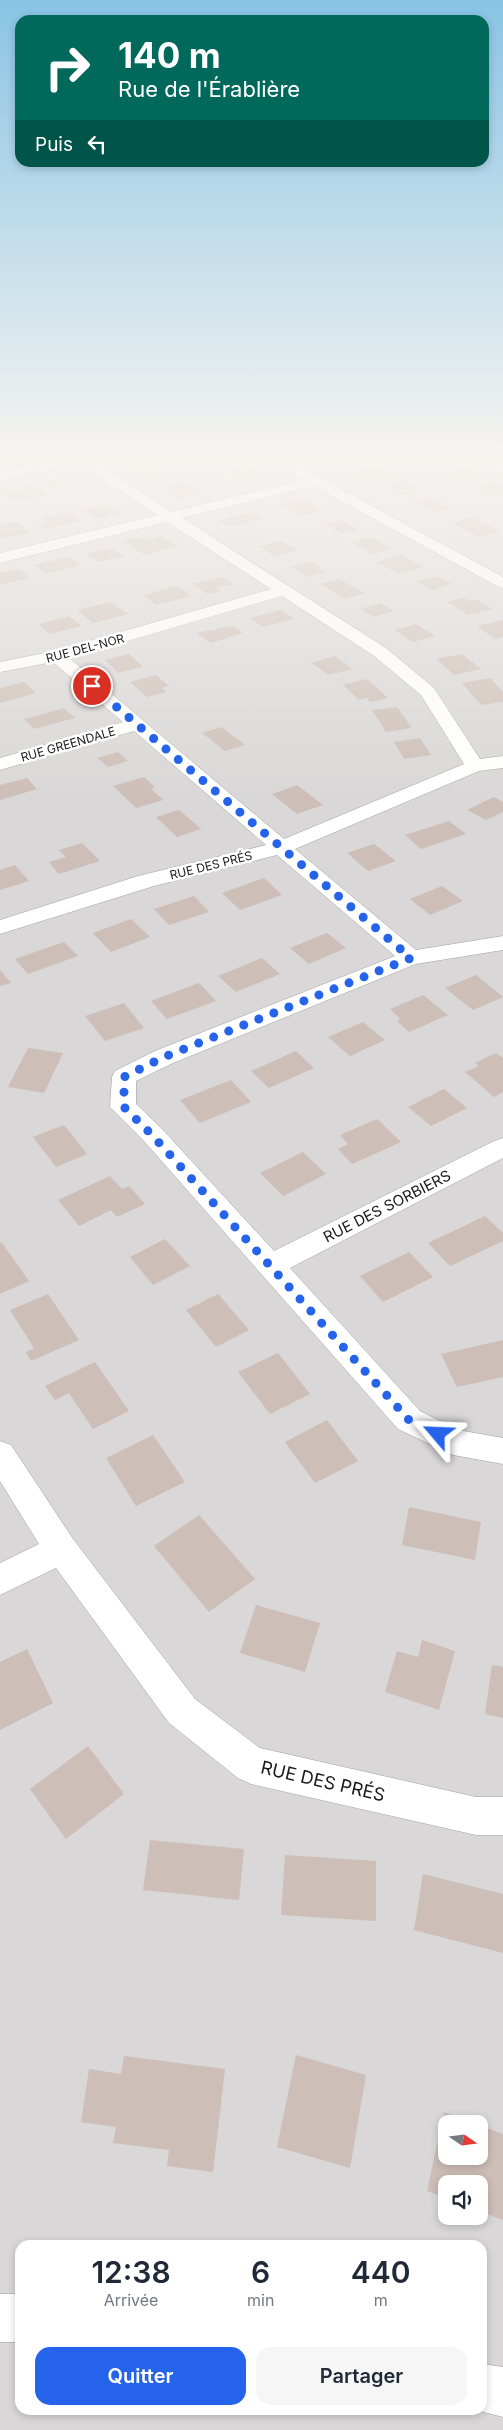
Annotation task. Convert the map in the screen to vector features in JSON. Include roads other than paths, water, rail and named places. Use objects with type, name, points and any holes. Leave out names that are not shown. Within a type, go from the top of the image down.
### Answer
[{"type":"street","points":[[254,570],[380,652],[428,692],[475,766]]},
{"type":"street","points":[[480,570],[503,583]]},
{"type":"street","name":"RUE DEL-NOR","points":[[0,667],[57,656],[284,590]]},
{"type":"street","points":[[57,656],[279,848],[411,958]]},
{"type":"street","name":"RUE GREENDALE","points":[[0,764],[137,724]]},
{"type":"street","name":"RUE DES PRÉS","points":[[0,927],[146,881],[279,848],[475,766],[503,762]]},
{"type":"street","points":[[503,943],[411,958],[164,1057],[124,1077],[124,1107],[153,1136],[409,1420],[453,1442],[503,1451]]},
{"type":"street","name":"RUE DES SORBIERS","points":[[270,1266],[503,1147]]},
{"type":"street","name":"RUE DES PRÉS","points":[[0,1454],[61,1549],[182,1710],[251,1765],[476,1816],[503,1816]]},
{"type":"street","points":[[0,1580],[61,1549]]},
{"type":"street","points":[[0,2318],[15,2318]]},
{"type":"street","points":[[487,2389],[503,2392]]}]
